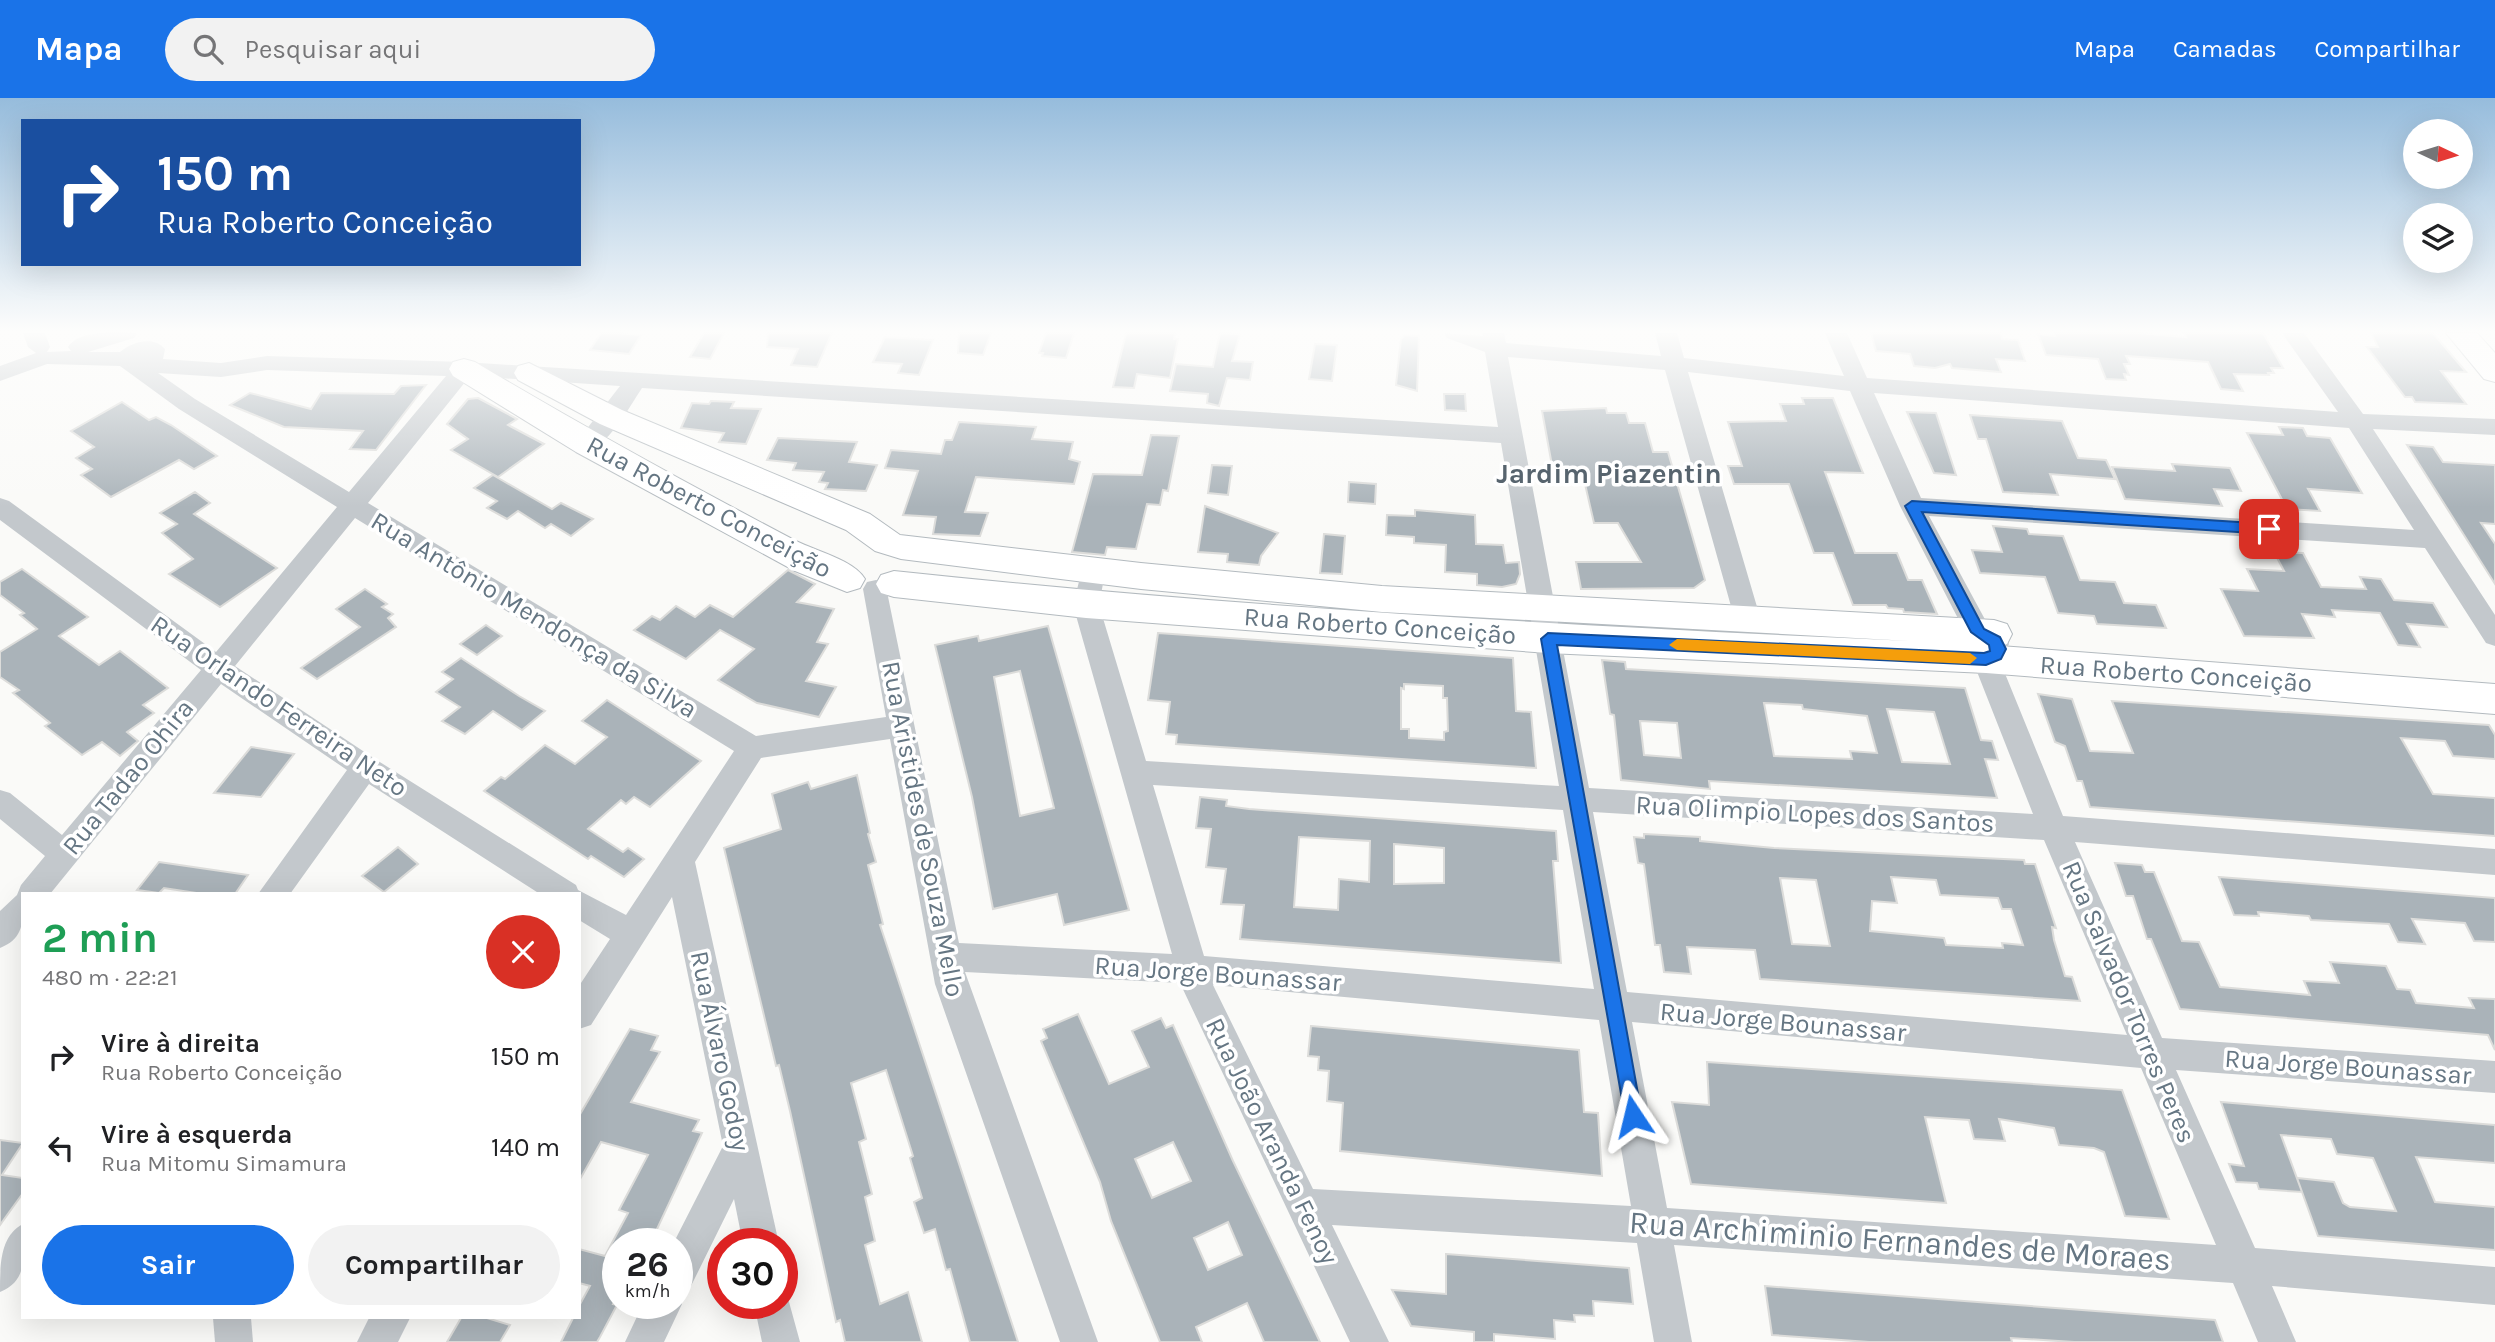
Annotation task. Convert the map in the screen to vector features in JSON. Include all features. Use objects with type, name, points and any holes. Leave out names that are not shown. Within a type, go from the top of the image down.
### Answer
[{"type":"street","name":"Rua Antônio Mendonça da Silva","points":[[177,391],[187,404],[752,748]]},
{"type":"street","points":[[187,404],[196,391]]},
{"type":"street","name":"Rua Tadao Ohira","points":[[34,892],[446,391]]},
{"type":"street","name":"Rua Roberto Conceição","points":[[500,391],[587,444],[807,562],[872,584],[1089,589],[1546,624],[2495,676]]},
{"type":"street","name":"Rua Roberto Conceição","points":[[563,391],[611,417],[858,522],[894,544],[1089,589]]},
{"type":"street","points":[[587,444],[611,417],[628,391]]},
{"type":"street","points":[[821,391],[1513,436]]},
{"type":"street","points":[[1504,391],[1673,1342]]},
{"type":"street","points":[[1683,391],[1746,617]]},
{"type":"street","name":"Rua Salvador Torres Peres","points":[[1862,391],[1912,506],[1982,646],[2018,748],[2277,1342]]},
{"type":"street","points":[[1943,391],[2356,421],[2495,427]]},
{"type":"street","points":[[2335,391],[2495,636]]},
{"type":"street","points":[[710,509],[752,477]]},
{"type":"street","points":[[1912,506],[2433,540]]},
{"type":"street","name":"Rua Orlando Ferreira Neto","points":[[0,508],[218,668],[365,767],[562,892]]},
{"type":"street","points":[[894,544],[908,553],[911,563],[907,574],[872,584],[845,564],[854,553],[867,545],[894,544]]},
{"type":"street","name":"Rua Aristides de Souza Mello","points":[[872,584],[951,984],[1079,1342]]},
{"type":"street","name":"Rua João Aranda Fenoy","points":[[1089,589],[1135,772],[1200,995],[1370,1342]]},
{"type":"street","name":"Rua Roberto Conceição","points":[[1546,624],[1746,617],[1982,646],[2495,699]]},
{"type":"street","points":[[581,1011],[752,748],[901,726]]},
{"type":"street","points":[[274,892],[365,767]]},
{"type":"street","name":"Rua Olimpio Lopes dos Santos","points":[[1135,772],[2053,828],[2495,862]]},
{"type":"street","points":[[0,802],[65,855]]},
{"type":"street","name":"Rua Álvaro Godoy","points":[[679,859],[758,1228]]},
{"type":"street","points":[[581,904],[629,934]]},
{"type":"street","points":[[0,934],[21,908]]},
{"type":"street","name":"Rua Jorge Bounassar","points":[[945,957],[1192,969],[2151,1053],[2495,1077]]},
{"type":"street","points":[[693,1243],[741,1146]]},
{"type":"street","name":"Rua Archiminio Fernandes de Moraes","points":[[1303,1206],[1652,1224],[2243,1264],[2495,1286]]},
{"type":"street","points":[[0,1274],[21,1245]]},
{"type":"street","points":[[232,1319],[234,1342]]},
{"type":"street","points":[[376,1342],[390,1319]]},
{"type":"street","points":[[644,1342],[656,1319]]},
{"type":"street","points":[[776,1319],[781,1342]]},
{"type":"building","points":[[397,391],[421,391],[376,450],[350,449],[363,431],[284,427],[230,405],[250,393],[311,409],[321,393],[394,394]]},
{"type":"building","points":[[1171,391],[1223,391],[1219,406],[1207,403],[1208,394]]},
{"type":"building","points":[[2400,391],[2456,391],[2466,404],[2415,402],[2412,397],[2405,397]]},
{"type":"building","points":[[1444,394],[1465,394],[1466,411],[1445,410]]},
{"type":"building","points":[[478,398],[517,419],[508,425],[544,444],[498,477],[451,450],[468,439],[447,424],[468,399]]},
{"type":"building","points":[[1802,398],[1833,398],[1863,473],[1825,472],[1855,553],[1897,553],[1908,580],[1922,580],[1937,614],[1904,612],[1903,609],[1888,608],[1886,605],[1853,605],[1833,553],[1814,553],[1789,484],[1734,484],[1728,466],[1742,466],[1728,422],[1786,421],[1780,404],[1804,404]]},
{"type":"building","points":[[711,401],[734,402],[731,408],[761,409],[746,444],[719,442],[724,433],[681,428],[692,403],[709,404]]},
{"type":"building","points":[[122,402],[149,420],[156,417],[171,425],[217,456],[194,469],[179,460],[111,497],[81,475],[92,469],[76,458],[94,447],[71,431]]},
{"type":"building","points":[[1606,408],[1607,413],[1626,413],[1629,423],[1645,423],[1653,452],[1668,452],[1705,580],[1694,588],[1581,589],[1576,562],[1641,562],[1618,523],[1594,523],[1582,471],[1553,471],[1542,411]]},
{"type":"building","points":[[1907,412],[1936,413],[1956,475],[1934,473]]},
{"type":"building","points":[[1970,415],[2062,421],[2078,458],[2106,460],[2115,479],[2050,474],[2058,495],[2003,492],[1986,439],[1978,439]]},
{"type":"building","points":[[959,422],[1036,427],[1032,439],[1073,442],[1069,459],[1080,462],[1074,484],[976,477],[965,512],[988,513],[980,536],[933,534],[936,517],[903,515],[918,471],[885,468],[891,450],[941,454],[945,440],[952,440]]},
{"type":"building","points":[[2279,427],[2303,428],[2307,436],[2330,438],[2362,493],[2308,489],[2320,511],[2287,509],[2247,433],[2283,435]]},
{"type":"building","points":[[1151,435],[1179,436],[1168,491],[1163,490],[1160,505],[1147,504],[1136,549],[1107,547],[1105,555],[1072,552],[1093,474],[1142,475]]},
{"type":"building","points":[[778,438],[857,442],[849,462],[877,465],[866,491],[825,489],[828,483],[819,482],[824,472],[793,470],[796,463],[767,460]]},
{"type":"building","points":[[2407,445],[2433,447],[2443,462],[2495,465],[2495,524],[2481,523],[2495,544],[2495,584]]},
{"type":"building","points":[[2172,464],[2230,468],[2241,491],[2214,489],[2222,506],[2125,499],[2112,467],[2175,471]]},
{"type":"building","points":[[1212,465],[1232,466],[1228,495],[1208,493]]},
{"type":"building","points":[[493,475],[552,509],[561,503],[593,519],[571,536],[551,524],[545,528],[518,511],[507,519],[487,508],[497,501],[474,488]]},
{"type":"building","points":[[1349,482],[1376,484],[1375,504],[1348,502]]},
{"type":"building","points":[[195,492],[210,503],[194,514],[277,568],[220,607],[169,574],[193,559],[162,533],[177,524],[160,513]]},
{"type":"building","points":[[1205,506],[1278,533],[1261,556],[1259,565],[1227,562],[1228,554],[1198,552]]},
{"type":"building","points":[[1415,510],[1475,515],[1476,544],[1503,545],[1506,563],[1519,562],[1520,574],[1516,584],[1502,587],[1477,585],[1477,574],[1445,572],[1446,545],[1414,543],[1414,537],[1386,535],[1387,515],[1415,516]]},
{"type":"building","points":[[1993,526],[2027,529],[2029,534],[2063,536],[2080,580],[2115,582],[2124,603],[2156,605],[2166,628],[2097,624],[2094,616],[2058,613],[2045,577],[1980,573],[1972,550],[2002,552]]},
{"type":"building","points":[[1324,534],[1345,536],[1342,574],[1320,573]]},
{"type":"building","points":[[2274,552],[2303,553],[2321,587],[2366,589],[2360,577],[2381,579],[2394,600],[2433,603],[2447,627],[2407,624],[2420,647],[2398,645],[2380,613],[2332,610],[2335,617],[2302,614],[2314,638],[2244,636],[2221,589],[2258,591],[2247,569],[2284,571]]},
{"type":"building","points":[[22,569],[88,617],[59,636],[99,665],[120,651],[168,688],[143,705],[154,713],[127,732],[138,741],[120,756],[102,742],[82,755],[45,726],[50,723],[13,693],[19,690],[0,677],[0,652],[37,629],[20,615],[24,613],[0,595],[0,582]]},
{"type":"building","points":[[788,570],[815,584],[797,602],[834,609],[817,642],[828,644],[806,681],[836,687],[819,717],[757,703],[718,680],[754,649],[720,630],[686,659],[634,630],[652,616],[660,620],[676,606],[695,617],[710,605],[733,617]]},
{"type":"building","points":[[365,589],[387,604],[382,607],[393,614],[388,618],[396,627],[317,679],[301,668],[360,627],[336,609]]},
{"type":"building","points":[[486,625],[502,636],[477,655],[460,644]]},
{"type":"building","points":[[1048,626],[1129,910],[1064,925],[1057,894],[993,909],[972,797],[935,645],[978,636],[979,641]],"holes":[[[1020,671],[1054,808],[1020,816],[994,677]]]},
{"type":"building","points":[[1158,633],[1513,658],[1516,711],[1531,712],[1536,768],[1176,744],[1177,735],[1166,734],[1170,702],[1148,700]],"holes":[[[1404,684],[1443,686],[1443,698],[1447,698],[1448,731],[1444,732],[1444,740],[1409,738],[1409,729],[1401,729],[1401,688],[1404,689]]]},
{"type":"building","points":[[461,658],[545,711],[522,730],[493,711],[465,734],[442,721],[460,707],[436,692],[453,679],[442,672]]},
{"type":"building","points":[[1602,660],[1625,662],[1626,669],[1965,688],[1981,740],[1992,741],[1998,760],[1985,759],[1997,798],[1709,781],[1710,789],[1621,780],[1614,715],[1610,714]],"holes":[[[1764,703],[1802,705],[1803,709],[1867,716],[1877,753],[1850,751],[1852,759],[1774,756]],[[1887,709],[1934,712],[1950,764],[1902,762]],[[1640,721],[1677,723],[1681,758],[1644,755]]]},
{"type":"building","points":[[2038,694],[2072,699],[2090,751],[2133,753],[2112,701],[2489,725],[2495,735],[2495,759],[2453,756],[2445,741],[2401,738],[2433,794],[2495,798],[2495,836],[2090,807],[2082,781],[2077,781],[2065,746],[2055,742]]},
{"type":"building","points":[[607,700],[701,761],[650,807],[634,797],[626,804],[621,800],[588,829],[623,852],[628,848],[644,859],[624,877],[591,856],[588,859],[484,791],[501,777],[505,779],[545,745],[575,764],[607,737],[582,721]]},
{"type":"building","points":[[251,747],[294,754],[261,797],[214,793]]},
{"type":"building","points":[[857,775],[876,862],[868,865],[883,924],[880,925],[1018,1342],[970,1342],[950,1269],[946,1270],[935,1229],[924,1233],[914,1202],[922,1198],[910,1158],[913,1156],[886,1070],[851,1083],[866,1139],[859,1142],[872,1194],[865,1197],[875,1241],[865,1245],[880,1304],[908,1292],[922,1342],[845,1342],[840,1320],[836,1322],[790,1111],[779,1065],[776,1066],[724,848],[781,829],[772,794],[808,782],[811,789]]},
{"type":"building","points":[[1200,797],[1227,800],[1226,806],[1249,809],[1556,831],[1558,861],[1553,861],[1561,963],[1240,939],[1244,905],[1221,904],[1226,869],[1206,867],[1211,829],[1196,828]],"holes":[[[1299,837],[1370,841],[1369,882],[1339,879],[1338,910],[1294,907]],[[1394,844],[1444,848],[1444,883],[1394,884]]]},
{"type":"building","points":[[1644,834],[1700,837],[1700,841],[1774,848],[2024,860],[2025,864],[2035,864],[2056,928],[2052,927],[2054,940],[2065,976],[2072,977],[2080,1001],[1760,979],[1755,950],[1687,947],[1691,974],[1664,972],[1660,945],[1655,945],[1644,864],[1638,863],[1634,837],[1644,838]],"holes":[[[1891,877],[1936,880],[1940,895],[1998,898],[2002,909],[2011,909],[2023,945],[2002,943],[2003,948],[1946,945],[1944,938],[1870,931],[1872,901],[1897,903]],[[1780,878],[1816,880],[1830,946],[1792,944]]]},
{"type":"building","points":[[398,847],[418,864],[384,892],[362,876]]},
{"type":"building","points":[[159,862],[248,875],[236,892],[190,892],[164,888],[160,892],[137,890]]},
{"type":"building","points":[[2115,863],[2142,865],[2145,872],[2154,872],[2182,941],[2199,942],[2220,987],[2310,995],[2304,981],[2339,983],[2330,962],[2386,966],[2397,989],[2410,990],[2416,1003],[2474,1008],[2469,998],[2495,999],[2495,1050],[2488,1035],[2180,1009],[2151,939],[2147,939],[2133,896],[2126,896]]},
{"type":"building","points":[[2219,877],[2495,898],[2495,942],[2474,941],[2465,923],[2412,919],[2425,944],[2398,942],[2389,924],[2311,920],[2309,916],[2258,912],[2259,916],[2234,915]]},
{"type":"building","points":[[1078,1014],[1109,1084],[1149,1067],[1132,1031],[1161,1018],[1166,1028],[1173,1025],[1233,1161],[1320,1342],[1264,1342],[1247,1303],[1196,1327],[1202,1342],[1160,1342],[1111,1221],[1100,1182],[1041,1041],[1047,1038],[1043,1029]],"holes":[[[1173,1142],[1191,1181],[1152,1198],[1135,1159]],[[1228,1222],[1242,1255],[1208,1270],[1194,1238]]]},
{"type":"building","points":[[1311,1026],[1579,1050],[1584,1112],[1598,1113],[1602,1176],[1340,1151],[1343,1103],[1327,1101],[1329,1071],[1318,1070],[1319,1057],[1308,1056]]},
{"type":"building","points":[[630,1029],[658,1036],[651,1050],[660,1052],[631,1102],[699,1120],[693,1131],[702,1133],[657,1228],[620,1228],[628,1213],[619,1210],[648,1155],[601,1142],[581,1177],[581,1113]]},
{"type":"building","points":[[1707,1062],[2122,1090],[2169,1219],[2125,1216],[2104,1152],[2094,1148],[2059,1145],[2054,1128],[1999,1119],[2005,1141],[1974,1139],[1969,1120],[1925,1117],[1946,1203],[1691,1184],[1672,1102],[1709,1105]]},
{"type":"building","points":[[2221,1102],[2495,1125],[2495,1163],[2416,1157],[2435,1202],[2495,1207],[2495,1250],[2318,1236],[2297,1178],[2334,1182],[2343,1203],[2350,1207],[2396,1211],[2373,1158],[2337,1154],[2331,1139],[2281,1135],[2302,1192],[2259,1189],[2257,1183],[2236,1182],[2229,1164],[2244,1166]]},
{"type":"building","points":[[0,1140],[21,1143],[2,1175],[21,1178],[21,1196],[0,1225]]},
{"type":"building","points":[[581,1250],[602,1255],[602,1319],[609,1319],[597,1342],[561,1342],[572,1319],[581,1319],[581,1302],[590,1286],[581,1284]]},
{"type":"building","points":[[1446,1254],[1629,1268],[1633,1304],[1593,1301],[1594,1316],[1574,1315],[1575,1322],[1554,1320],[1555,1339],[1494,1334],[1494,1342],[1474,1342],[1474,1332],[1411,1326],[1392,1290],[1446,1294]]},
{"type":"building","points":[[1765,1286],[2215,1320],[2223,1342],[2074,1342],[2011,1338],[2012,1342],[1869,1342],[1772,1335]]},
{"type":"building","points":[[460,1319],[490,1319],[510,1325],[500,1342],[447,1342]]},
{"type":"slow traffic","points":[[1677,645],[1970,658]]},
{"type":"district","name":"Jardim Piazentin","points":[[1609,473]]},
{"type":"route","points":[[1633,1116],[1548,639],[1986,659],[1996,655],[1999,649],[1995,641],[1978,632],[1912,506],[2269,529]]}]
